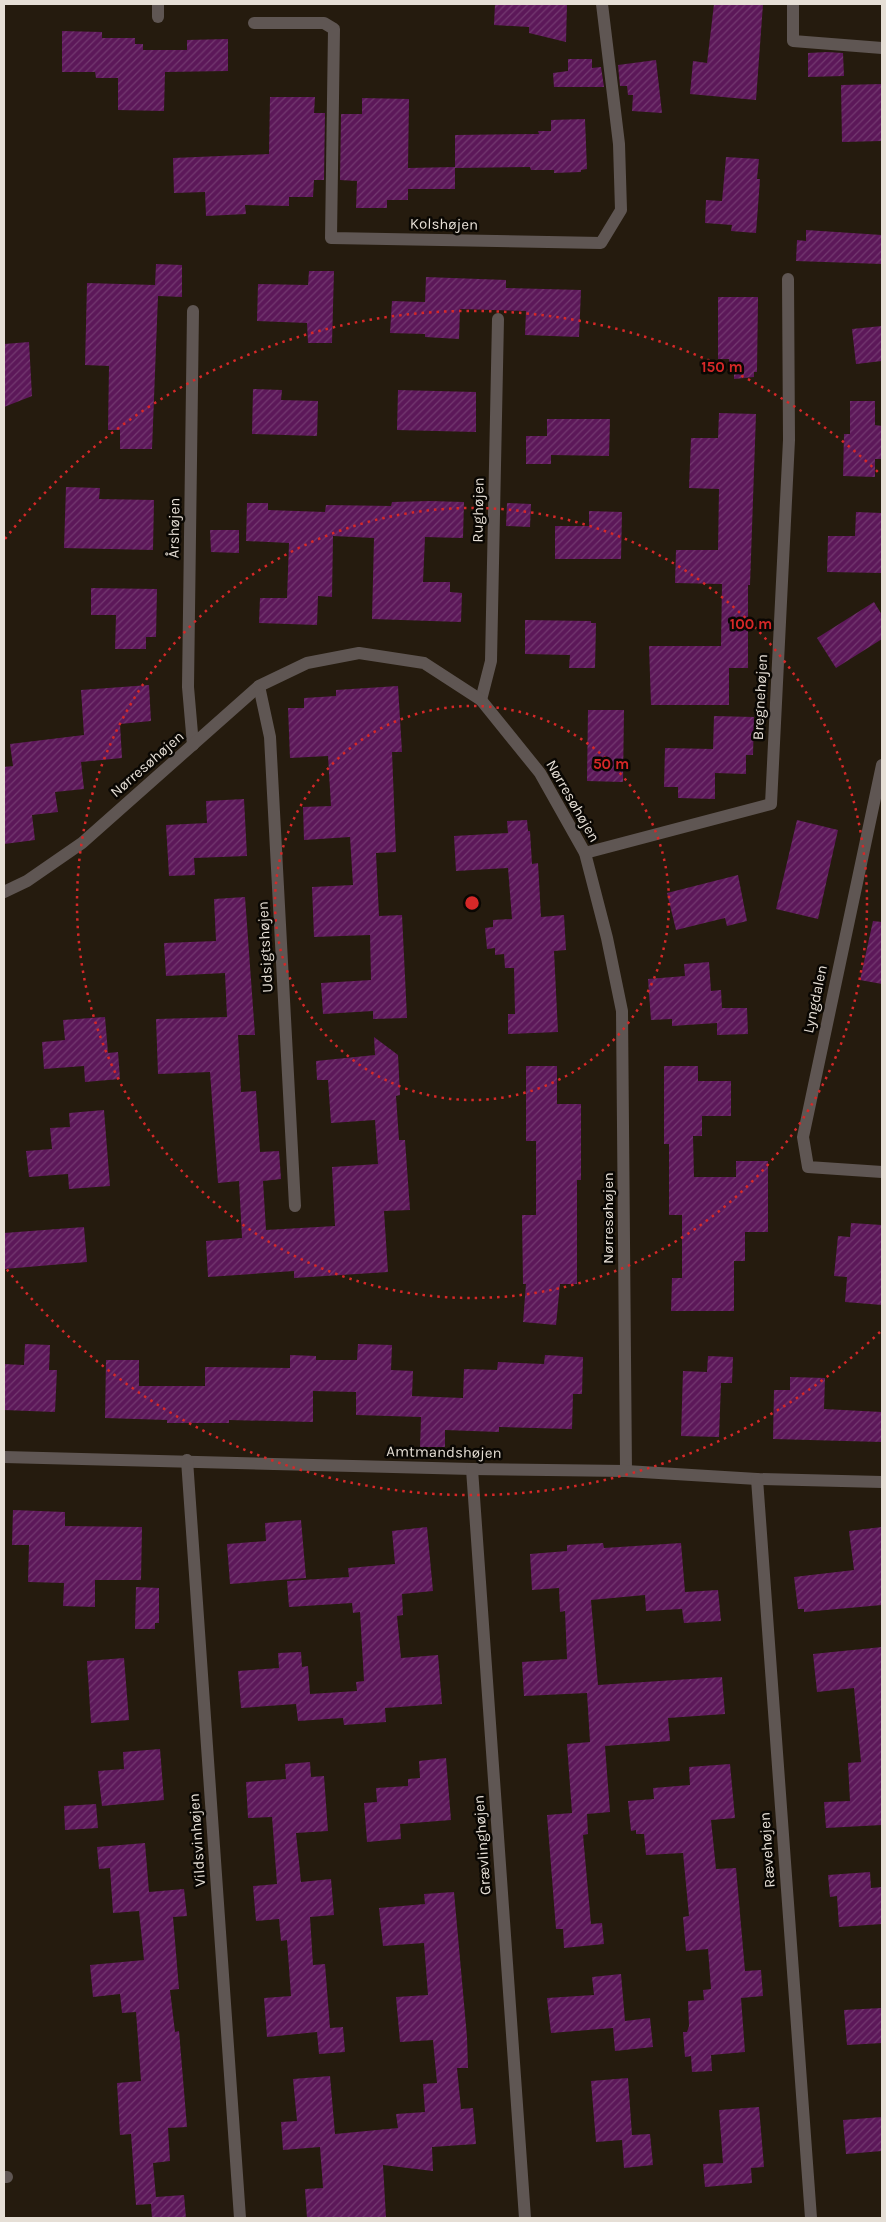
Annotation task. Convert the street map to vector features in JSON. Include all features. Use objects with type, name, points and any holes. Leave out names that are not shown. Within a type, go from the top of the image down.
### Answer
[{"type":"street","points":[[158,4],[158,17]]},
{"type":"street","name":"Kolshøjen","points":[[254,23],[324,24],[334,28],[332,238],[600,243],[621,210],[618,144],[602,4]]},
{"type":"street","points":[[793,4],[793,41],[882,48]]},
{"type":"street","name":"Bregnehøjen","points":[[584,853],[771,804],[789,440],[788,279]]},
{"type":"street","name":"Årshøjen","points":[[193,311],[188,687],[193,745]]},
{"type":"street","name":"Rughøjen","points":[[481,700],[491,661],[498,320]]},
{"type":"street","name":"Nørresøhøjen","points":[[4,892],[26,881],[82,843],[260,686],[308,662],[359,653],[424,663],[481,700],[540,773],[584,853],[607,938],[622,1011],[626,1471]]},
{"type":"street","name":"Udsigtshøjen","points":[[260,686],[270,737],[295,1206]]},
{"type":"street","name":"Lyngdalen","points":[[882,765],[803,1137],[808,1167],[882,1172]]},
{"type":"street","name":"Amtmandshøjen","points":[[4,1457],[626,1471],[757,1479],[882,1482]]},
{"type":"street","name":"Vildsvinhøjen","points":[[187,1460],[240,2218]]},
{"type":"street","name":"Grævlinghøjen","points":[[472,1469],[525,2218]]},
{"type":"street","name":"Rævehøjen","points":[[757,1479],[811,2218]]},
{"type":"building","points":[[495,4],[567,4],[566,42],[529,33],[529,27],[494,25]]},
{"type":"building","points":[[714,4],[763,4],[756,100],[690,94],[693,61],[707,63]]},
{"type":"building","points":[[62,31],[102,32],[102,38],[135,38],[135,44],[143,44],[143,50],[187,50],[187,40],[228,39],[228,71],[165,72],[164,111],[118,110],[118,78],[96,78],[95,72],[62,72]]},
{"type":"building","points":[[808,53],[843,53],[844,76],[808,77]]},
{"type":"building","points":[[568,59],[592,59],[592,68],[601,67],[604,87],[554,87],[553,73],[568,71]]},
{"type":"building","points":[[656,60],[662,113],[632,111],[633,95],[628,95],[627,86],[620,86],[618,65]]},
{"type":"building","points":[[882,84],[882,141],[842,142],[841,85]]},
{"type":"building","points":[[270,97],[315,97],[314,113],[325,113],[324,180],[314,180],[313,197],[289,197],[289,206],[245,205],[246,214],[206,216],[205,192],[174,193],[173,158],[269,154]]},
{"type":"building","points":[[362,98],[409,99],[408,168],[455,167],[455,135],[539,134],[538,131],[551,131],[551,120],[585,119],[587,169],[581,170],[581,172],[554,173],[554,170],[531,170],[530,167],[455,168],[455,189],[408,189],[408,200],[387,200],[387,208],[356,208],[357,181],[340,180],[341,114],[362,114]]},
{"type":"building","points":[[726,157],[759,159],[757,179],[760,179],[756,233],[731,231],[732,225],[705,223],[706,200],[722,201]]},
{"type":"building","points":[[806,230],[882,235],[882,264],[796,261],[797,240],[806,241]]},
{"type":"building","points":[[156,264],[182,265],[182,297],[158,296],[152,449],[120,449],[120,430],[108,430],[109,366],[85,365],[87,283],[155,285]]},
{"type":"building","points":[[309,271],[334,271],[332,343],[308,343],[307,323],[257,321],[258,284],[308,285]]},
{"type":"building","points":[[426,277],[506,280],[506,288],[581,290],[579,337],[525,335],[526,311],[460,309],[459,339],[425,337],[425,334],[390,333],[392,301],[425,302]]},
{"type":"building","points":[[718,297],[758,297],[757,372],[754,372],[754,377],[734,379],[734,371],[729,372],[729,359],[718,359]]},
{"type":"building","points":[[882,326],[882,361],[856,364],[852,329]]},
{"type":"building","points":[[29,342],[32,396],[4,407],[4,344]]},
{"type":"building","points":[[253,389],[282,390],[281,400],[318,401],[317,436],[252,434]]},
{"type":"building","points":[[398,390],[476,392],[476,432],[397,430]]},
{"type":"building","points":[[850,401],[875,401],[875,425],[882,426],[882,459],[875,459],[875,477],[843,476],[844,434],[850,434]]},
{"type":"building","points":[[719,413],[756,414],[750,585],[748,585],[748,668],[729,668],[729,705],[651,705],[649,646],[721,646],[722,584],[675,583],[676,550],[718,550],[719,489],[689,488],[691,438],[718,438]]},
{"type":"building","points":[[547,419],[610,419],[609,456],[551,455],[551,464],[526,464],[526,436],[547,436]]},
{"type":"building","points":[[66,487],[100,488],[99,499],[154,500],[153,550],[64,548]]},
{"type":"building","points":[[392,502],[464,502],[463,538],[425,537],[423,582],[450,582],[450,592],[462,593],[461,622],[372,619],[374,538],[333,536],[332,597],[318,596],[317,625],[259,623],[260,598],[287,598],[289,543],[246,541],[247,503],[268,503],[268,510],[325,512],[326,505],[391,506]]},
{"type":"building","points":[[507,503],[531,504],[530,527],[506,526]]},
{"type":"building","points":[[589,511],[622,512],[621,559],[555,559],[555,526],[589,526]]},
{"type":"building","points":[[856,512],[882,513],[882,573],[827,572],[828,536],[855,536]]},
{"type":"building","points":[[210,530],[239,530],[239,553],[211,552]]},
{"type":"building","points":[[91,588],[157,589],[156,637],[146,637],[146,649],[115,649],[116,615],[91,615]]},
{"type":"building","points":[[874,602],[882,615],[882,639],[836,668],[817,638]]},
{"type":"building","points":[[525,620],[591,621],[591,623],[596,623],[595,668],[569,668],[570,655],[525,654]]},
{"type":"building","points":[[149,685],[151,721],[120,724],[122,758],[81,762],[84,789],[55,792],[58,812],[32,815],[35,840],[4,844],[4,767],[13,766],[10,744],[84,735],[81,690]]},
{"type":"building","points":[[398,686],[402,752],[392,752],[396,852],[376,853],[379,916],[402,915],[407,1018],[373,1019],[373,1011],[323,1014],[321,983],[371,980],[370,935],[314,937],[312,887],[353,885],[350,837],[304,840],[303,807],[331,806],[328,756],[290,758],[288,708],[304,708],[304,698],[336,696],[336,690]]},
{"type":"building","points":[[588,710],[624,710],[623,782],[587,781]]},
{"type":"building","points":[[714,716],[754,717],[753,755],[746,755],[746,774],[715,773],[715,799],[678,798],[678,787],[664,787],[665,748],[713,749]]},
{"type":"building","points":[[244,799],[247,856],[194,858],[195,875],[169,876],[166,825],[207,823],[206,801]]},
{"type":"building","points":[[527,820],[528,831],[530,831],[532,864],[538,863],[541,917],[564,915],[566,950],[554,951],[558,1032],[508,1034],[508,1014],[515,1014],[514,968],[505,968],[504,954],[495,955],[495,948],[487,949],[485,928],[493,927],[493,920],[512,919],[508,868],[456,871],[454,836],[508,833],[507,821]]},
{"type":"building","points":[[797,820],[838,830],[818,919],[776,909]]},
{"type":"building","points":[[738,875],[747,921],[727,926],[725,918],[676,930],[667,893]]},
{"type":"building","points":[[245,897],[255,1035],[238,1035],[241,1092],[256,1091],[260,1152],[279,1151],[281,1179],[263,1181],[266,1230],[335,1226],[332,1167],[378,1164],[375,1120],[331,1123],[328,1080],[317,1080],[316,1061],[375,1055],[374,1037],[398,1055],[400,1095],[396,1096],[399,1140],[405,1140],[410,1210],[384,1211],[388,1272],[294,1278],[294,1271],[208,1277],[206,1241],[242,1238],[239,1181],[218,1183],[210,1072],[158,1074],[156,1019],[227,1017],[225,973],[166,976],[164,943],[216,941],[214,899]]},
{"type":"building","points":[[873,921],[882,922],[882,984],[860,980]]},
{"type":"building","points":[[709,962],[711,991],[721,990],[722,1008],[747,1008],[748,1034],[717,1035],[717,1023],[672,1026],[672,1019],[651,1020],[648,979],[685,976],[684,964]]},
{"type":"building","points":[[105,1017],[108,1053],[118,1052],[120,1079],[85,1082],[84,1066],[44,1069],[42,1042],[65,1040],[63,1020]]},
{"type":"building","points":[[526,1066],[557,1066],[557,1104],[581,1104],[581,1180],[577,1180],[577,1284],[560,1284],[556,1325],[523,1322],[526,1284],[523,1284],[522,1215],[536,1215],[536,1141],[526,1141]]},
{"type":"building","points":[[664,1066],[698,1066],[698,1081],[731,1081],[731,1116],[702,1116],[702,1136],[693,1136],[694,1177],[736,1177],[736,1161],[768,1161],[768,1232],[745,1232],[745,1261],[734,1261],[734,1311],[671,1311],[672,1278],[682,1278],[682,1215],[669,1215],[669,1144],[664,1144]]},
{"type":"building","points":[[104,1110],[110,1186],[69,1189],[68,1174],[29,1177],[26,1151],[52,1149],[50,1128],[70,1127],[69,1113]]},
{"type":"building","points":[[851,1223],[882,1225],[882,1305],[845,1302],[847,1277],[834,1276],[838,1236],[850,1237]]},
{"type":"building","points":[[84,1227],[87,1262],[4,1269],[4,1233]]},
{"type":"building","points":[[25,1344],[50,1345],[49,1370],[57,1370],[55,1412],[4,1410],[4,1364],[24,1365]]},
{"type":"building","points":[[358,1344],[392,1345],[391,1370],[413,1371],[412,1396],[463,1398],[464,1369],[497,1370],[498,1362],[544,1364],[545,1355],[583,1357],[582,1394],[573,1394],[572,1429],[499,1427],[499,1432],[445,1430],[445,1447],[420,1447],[421,1417],[356,1415],[356,1392],[313,1391],[313,1422],[229,1420],[229,1423],[167,1423],[167,1420],[105,1418],[106,1360],[139,1360],[139,1386],[205,1386],[205,1367],[290,1368],[290,1355],[316,1356],[316,1360],[357,1360]]},
{"type":"building","points":[[708,1356],[733,1357],[732,1383],[721,1383],[719,1437],[681,1436],[683,1371],[707,1372]]},
{"type":"building","points":[[790,1377],[825,1378],[824,1409],[882,1412],[882,1442],[773,1439],[774,1390],[790,1390]]},
{"type":"building","points":[[13,1510],[65,1512],[65,1526],[142,1527],[141,1580],[95,1580],[95,1607],[63,1606],[64,1583],[28,1582],[29,1545],[12,1545]]},
{"type":"building","points":[[301,1520],[306,1578],[230,1584],[227,1544],[266,1541],[265,1523]]},
{"type":"building","points":[[427,1527],[433,1591],[402,1594],[403,1615],[397,1616],[401,1658],[438,1655],[442,1704],[385,1708],[386,1722],[344,1725],[343,1718],[298,1721],[296,1704],[241,1708],[238,1671],[279,1668],[278,1653],[301,1652],[302,1667],[308,1666],[310,1694],[357,1691],[356,1682],[364,1681],[360,1612],[353,1613],[352,1603],[289,1607],[287,1581],[349,1577],[348,1568],[395,1564],[392,1531]]},
{"type":"building","points":[[882,1527],[882,1605],[804,1612],[804,1609],[798,1609],[794,1577],[854,1570],[849,1531]]},
{"type":"building","points":[[603,1543],[604,1548],[681,1543],[685,1592],[718,1590],[721,1621],[684,1623],[682,1609],[646,1611],[645,1595],[591,1600],[598,1685],[722,1677],[725,1714],[668,1718],[670,1741],[605,1746],[610,1812],[587,1814],[588,1834],[583,1835],[591,1924],[602,1923],[604,1944],[564,1948],[563,1929],[556,1929],[547,1815],[572,1813],[567,1744],[590,1742],[587,1693],[524,1696],[522,1662],[567,1659],[565,1611],[560,1612],[559,1588],[532,1590],[530,1554],[567,1551],[567,1545]]},
{"type":"building","points":[[136,1587],[159,1588],[159,1623],[155,1623],[155,1629],[135,1629]]},
{"type":"building","points":[[882,1647],[882,1825],[826,1828],[824,1802],[850,1801],[848,1763],[861,1762],[854,1688],[817,1692],[813,1654]]},
{"type":"building","points":[[124,1658],[129,1720],[91,1723],[87,1661]]},
{"type":"building","points":[[160,1749],[164,1800],[102,1806],[98,1771],[124,1769],[123,1752]]},
{"type":"building","points":[[446,1758],[451,1820],[400,1824],[401,1839],[367,1842],[364,1803],[377,1802],[376,1788],[408,1786],[408,1779],[420,1778],[419,1761]]},
{"type":"building","points":[[310,1762],[311,1777],[324,1776],[328,1831],[296,1833],[301,1882],[331,1879],[334,1915],[310,1917],[313,1965],[325,1964],[330,2028],[343,2027],[345,2052],[319,2054],[317,2032],[267,2037],[264,1998],[291,1996],[287,1940],[281,1941],[279,1919],[256,1921],[253,1886],[277,1884],[272,1817],[248,1818],[246,1782],[286,1779],[285,1764]]},
{"type":"building","points":[[730,1764],[735,1818],[711,1820],[716,1869],[736,1868],[745,1971],[761,1970],[763,1996],[741,1998],[745,2052],[711,2055],[712,2071],[692,2072],[691,2056],[685,2057],[683,2032],[687,2032],[689,2026],[688,2001],[704,2000],[703,1990],[711,1989],[708,1949],[686,1951],[683,1917],[689,1916],[683,1853],[646,1855],[644,1834],[636,1834],[636,1830],[631,1831],[628,1801],[654,1799],[653,1788],[690,1785],[689,1767]]},
{"type":"building","points":[[96,1804],[98,1828],[65,1830],[64,1806]]},
{"type":"building","points":[[145,1843],[149,1892],[184,1889],[187,1916],[173,1917],[179,1989],[170,1990],[175,2032],[179,2031],[187,2127],[168,2128],[170,2161],[153,2163],[156,2197],[184,2195],[186,2218],[152,2218],[151,2204],[136,2205],[131,2134],[120,2135],[117,2083],[141,2081],[136,2012],[122,2013],[120,1994],[93,1997],[90,1965],[144,1960],[139,1911],[113,1913],[110,1868],[99,1869],[97,1847]]},
{"type":"building","points":[[870,1872],[871,1888],[882,1887],[882,1924],[839,1927],[837,1896],[830,1897],[828,1875]]},
{"type":"building","points":[[454,1892],[468,2068],[457,2068],[461,2109],[473,2108],[476,2144],[432,2147],[433,2171],[383,2165],[386,2218],[307,2218],[305,2189],[323,2188],[320,2147],[283,2150],[281,2122],[297,2121],[293,2079],[330,2076],[335,2134],[398,2128],[396,2114],[425,2112],[423,2084],[437,2083],[433,2040],[400,2042],[396,1997],[428,1995],[424,1943],[383,1946],[379,1908],[425,1904],[424,1894]]},
{"type":"building","points":[[621,1974],[625,2021],[650,2018],[653,2047],[615,2051],[613,2028],[551,2033],[547,1998],[594,1995],[592,1977]]},
{"type":"building","points":[[882,2008],[882,2043],[847,2045],[844,2010]]},
{"type":"building","points":[[628,2078],[632,2135],[650,2134],[653,2165],[624,2168],[622,2140],[596,2142],[591,2081]]},
{"type":"building","points":[[759,2107],[764,2167],[751,2168],[752,2183],[705,2187],[703,2164],[723,2163],[719,2110]]},
{"type":"building","points":[[882,2117],[882,2151],[846,2154],[843,2120]]}]
